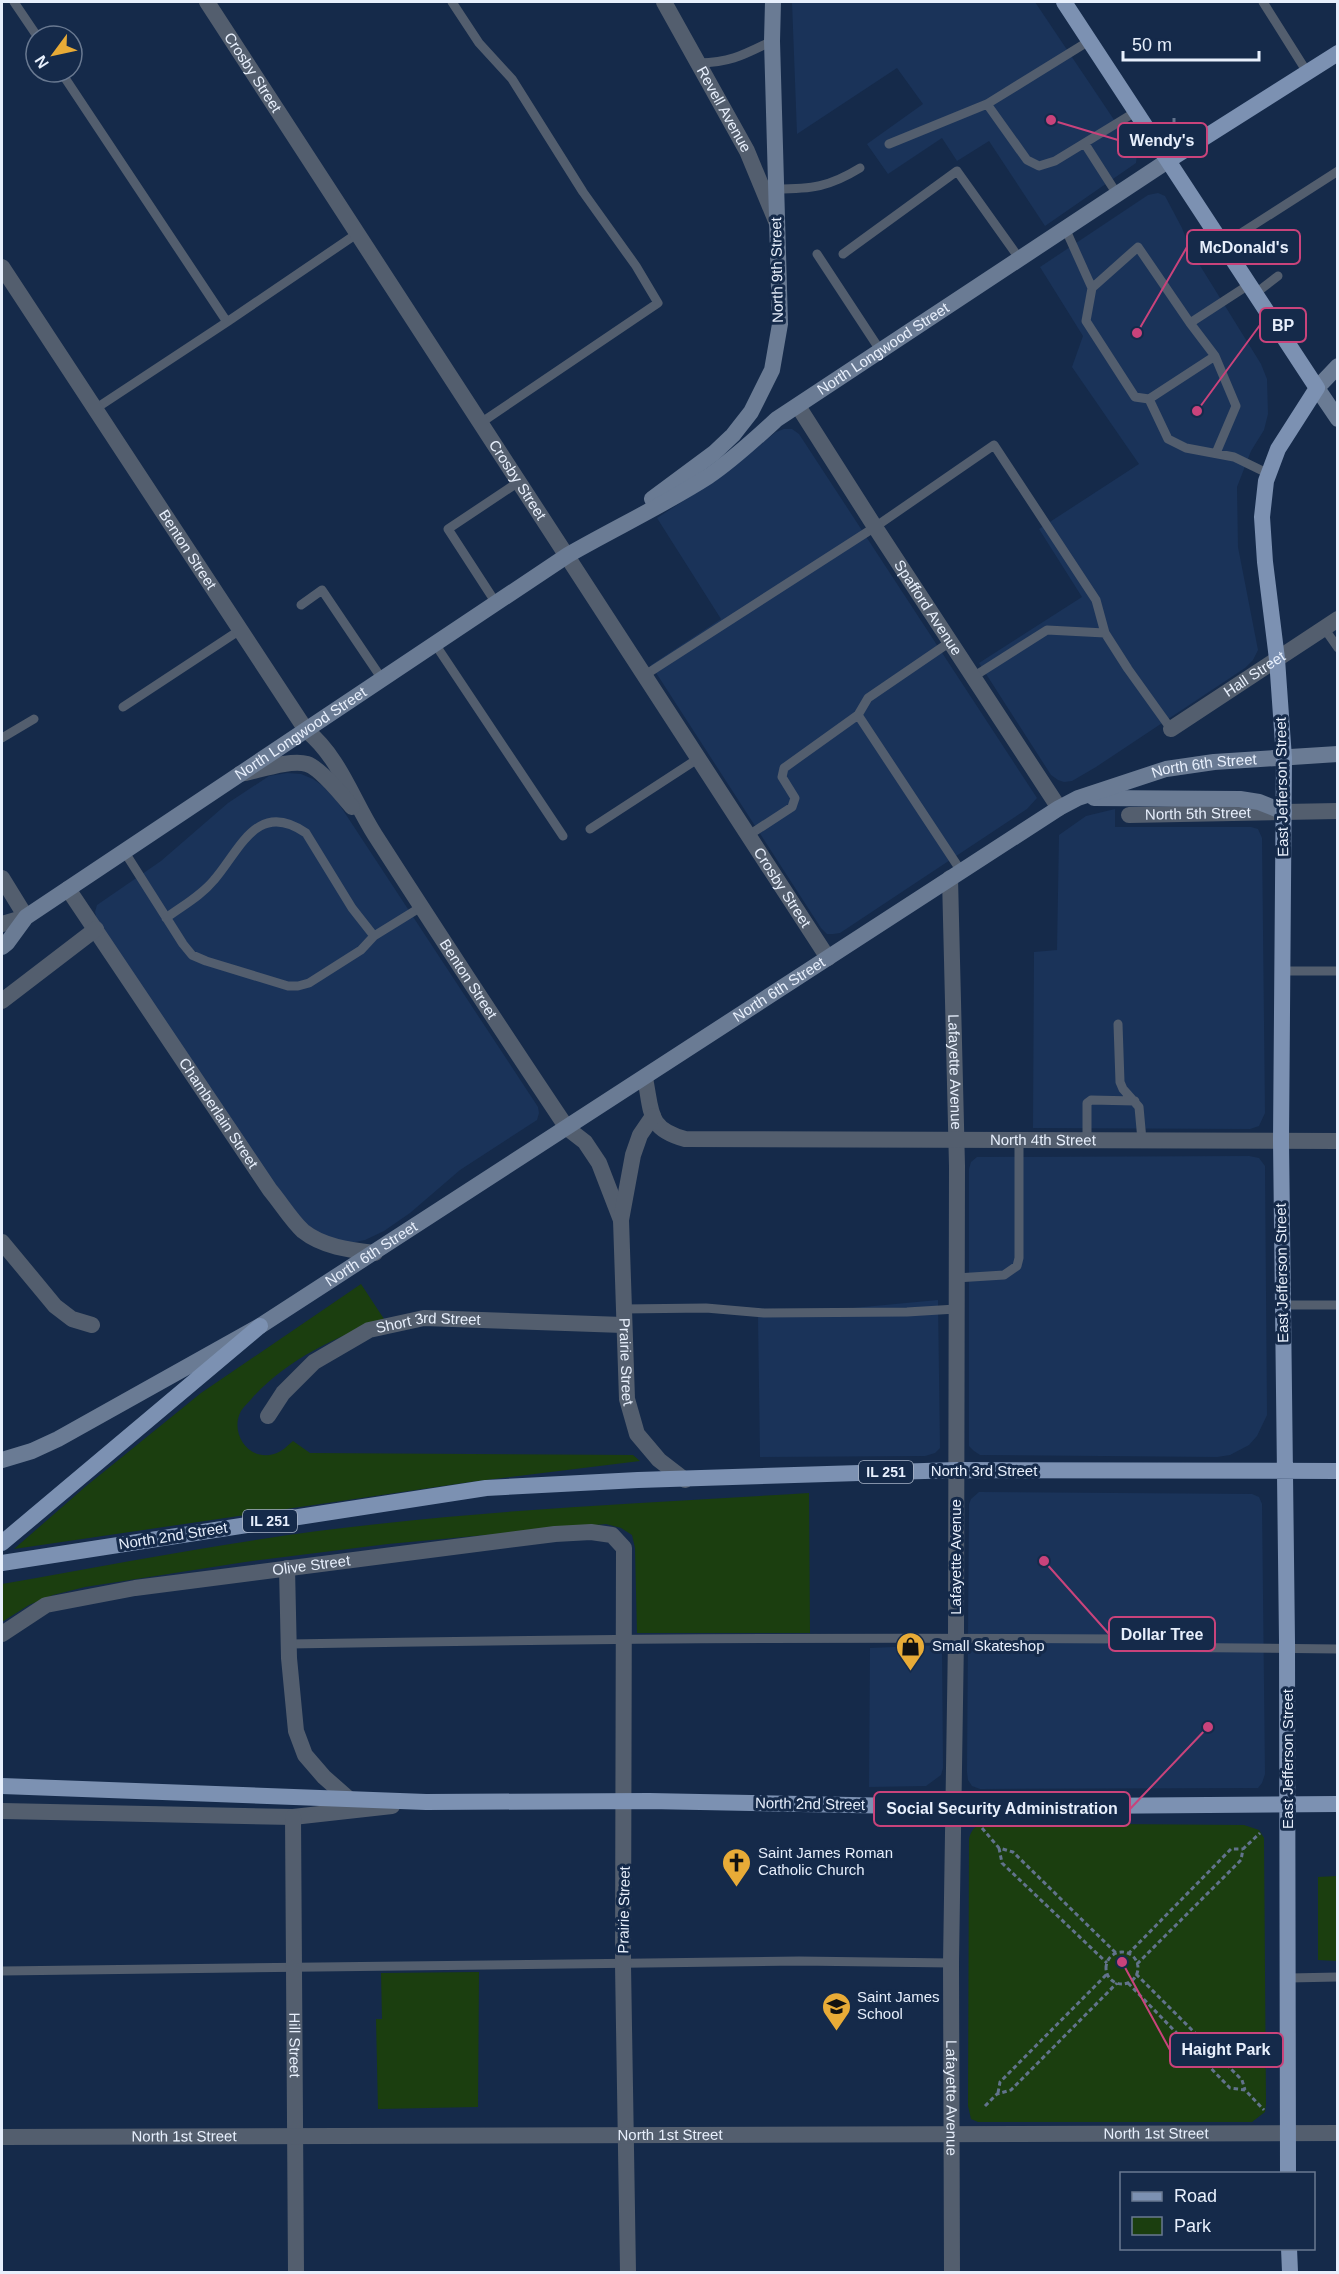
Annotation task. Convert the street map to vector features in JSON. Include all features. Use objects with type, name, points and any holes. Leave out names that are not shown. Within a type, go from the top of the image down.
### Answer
[{"type":"main road","name":"North 9th Street","points":[[662,492],[714,453],[733,435],[751,412],[772,370],[780,324],[772,41],[773,2]]},
{"type":"main road","points":[[1064,2],[1338,419]]},
{"type":"main road","points":[[1169,160],[1338,53]]},
{"type":"main road","name":"North Longwood Street","points":[[27,916],[568,555],[708,477],[777,419],[1169,160]]},
{"type":"main road","points":[[1317,388],[1338,366]]},
{"type":"main road","name":"East Jefferson Street","points":[[1288,2172],[1287,1648],[1281,1141],[1284,758],[1277,659],[1262,517],[1269,474],[1278,448],[1317,388]]},
{"type":"main road","name":"North Longwood Street","points":[[598,538],[662,492]]},
{"type":"main road","name":"North 6th Street","points":[[2,1460],[32,1451],[58,1439],[260,1326],[1059,808],[1078,798],[1166,769],[1214,762],[1338,754]]},
{"type":"main road","points":[[1078,798],[1217,797],[1259,802],[1284,812]]},
{"type":"main road","points":[[2,947],[27,916]]},
{"type":"main road","points":[[2,1543],[260,1326]]},
{"type":"main road","name":"North 3rd Street","points":[[486,1488],[957,1470],[1338,1471]]},
{"type":"main road","name":"North 2nd Street","points":[[2,1563],[486,1488]]},
{"type":"main road","name":"North 2nd Street","points":[[2,1786],[426,1802],[624,1801],[952,1807],[1338,1804]]},
{"type":"main road","points":[[1289,2250],[1290,2272]]},
{"type":"street","name":"Crosby Street","points":[[207,2],[482,422],[828,958]]},
{"type":"street","name":"Revell Avenue","points":[[664,2],[747,151],[776,221]]},
{"type":"street","name":"Benton Street","points":[[2,267],[306,730],[321,742],[341,771],[372,830],[567,1128]]},
{"type":"street","name":"Spafford Avenue","points":[[798,406],[1059,808]]},
{"type":"street","name":"Hall Street","points":[[1171,729],[1331,624]]},
{"type":"street","name":"Benton Street","points":[[237,775],[287,764],[307,764],[332,783],[372,830]]},
{"type":"street","name":"North 5th Street","points":[[1129,815],[1338,811]]},
{"type":"street","name":"Lafayette Avenue","points":[[952,2272],[951,1963],[957,1470],[956,874]]},
{"type":"street","points":[[2,878],[27,916]]},
{"type":"street","name":"Chamberlain Street","points":[[68,889],[270,1190],[303,1230],[322,1242],[347,1249],[375,1252]]},
{"type":"street","name":"North Longwood Street","points":[[2,924],[27,916]]},
{"type":"street","points":[[2,1001],[96,929]]},
{"type":"street","points":[[645,1078],[652,1116]]},
{"type":"street","name":"North 4th Street","points":[[652,1116],[658,1127],[667,1134],[685,1139],[1338,1141]]},
{"type":"street","name":"Prairie Street","points":[[652,1116],[640,1135],[633,1155],[621,1220],[627,1399],[637,1434],[659,1460],[685,1480]]},
{"type":"street","name":"Prairie Street","points":[[567,1128],[585,1142],[599,1163],[621,1220]]},
{"type":"street","points":[[2,1242],[55,1306],[72,1319],[92,1325]]},
{"type":"street","name":"Short 3rd Street","points":[[268,1416],[283,1393],[314,1362],[369,1330],[424,1318],[623,1317]]},
{"type":"street","name":"Olive Street","points":[[2,1634],[46,1605],[135,1588],[555,1534],[591,1532],[612,1535],[624,1548]]},
{"type":"street","name":"Prairie Street","points":[[624,1548],[623,1965],[628,2272]]},
{"type":"street","points":[[286,1568],[296,1731],[305,1755],[324,1777],[349,1799]]},
{"type":"street","name":"North 2nd Street","points":[[2,1810],[293,1817],[426,1802]]},
{"type":"street","name":"Hill Street","points":[[293,1817],[296,2272]]},
{"type":"street","name":"North 1st Street","points":[[2,2137],[1338,2133]]},
{"type":"lane","points":[[14,2],[29,24]]},
{"type":"lane","points":[[452,2],[479,43],[512,79],[583,192],[636,266],[658,303],[482,422]]},
{"type":"lane","points":[[1263,2],[1307,72]]},
{"type":"lane","points":[[699,63],[724,62],[772,41]]},
{"type":"lane","points":[[888,144],[987,104],[1089,41]]},
{"type":"lane","points":[[69,84],[227,322]]},
{"type":"lane","points":[[987,104],[1027,160],[1039,166],[1055,161],[1137,111]]},
{"type":"lane","points":[[1085,144],[1117,194]]},
{"type":"lane","points":[[776,189],[810,189],[842,179],[860,168]]},
{"type":"lane","points":[[843,254],[957,171],[1019,258]]},
{"type":"lane","points":[[1224,244],[1338,171]]},
{"type":"lane","points":[[1065,228],[1092,288],[1086,321],[1135,397],[1149,399],[1215,356]]},
{"type":"lane","points":[[95,409],[358,233]]},
{"type":"lane","points":[[1092,288],[1138,247],[1215,356],[1236,406],[1216,453]]},
{"type":"lane","points":[[817,254],[880,350]]},
{"type":"lane","points":[[1190,323],[1278,276]]},
{"type":"lane","points":[[1149,399],[1168,439],[1186,448],[1234,457],[1269,474]]},
{"type":"lane","points":[[645,675],[875,527],[994,445],[1095,600],[1105,633],[1171,729]]},
{"type":"lane","points":[[496,603],[448,530],[520,482]]},
{"type":"lane","points":[[301,605],[322,590],[382,679]]},
{"type":"lane","points":[[1331,624],[1338,648]]},
{"type":"lane","points":[[123,708],[240,630]]},
{"type":"lane","points":[[973,677],[1047,630],[1105,633]]},
{"type":"lane","points":[[749,835],[792,807],[795,798],[782,777],[784,768],[858,715],[868,698],[950,642]]},
{"type":"lane","points":[[435,644],[563,836]]},
{"type":"lane","points":[[858,715],[956,874]]},
{"type":"lane","points":[[2,738],[34,719]]},
{"type":"lane","points":[[590,829],[699,758]]},
{"type":"lane","points":[[166,918],[214,881],[240,843],[257,826],[274,821],[294,825],[306,833],[352,908],[374,936]]},
{"type":"lane","points":[[124,851],[192,955],[206,962],[288,986],[309,983],[361,950],[374,936],[421,907]]},
{"type":"lane","points":[[1282,971],[1338,971]]},
{"type":"lane","points":[[1118,1024],[1120,1082],[1123,1089],[1135,1101],[1140,1113],[1142,1140]]},
{"type":"lane","points":[[1087,1140],[1088,1103],[1091,1100],[1135,1101]]},
{"type":"lane","points":[[956,1278],[1004,1275],[1012,1272],[1017,1266],[1019,1258],[1019,1140]]},
{"type":"lane","points":[[1282,1305],[1338,1305]]},
{"type":"lane","points":[[623,1317],[706,1308],[764,1313],[907,1312],[956,1309]]},
{"type":"lane","points":[[289,1644],[622,1638],[956,1638],[1124,1639],[1132,1647],[1338,1649]]},
{"type":"lane","points":[[2,1971],[799,1961],[951,1963]]},
{"type":"lane","points":[[1289,1978],[1338,1977]]},
{"type":"path","points":[[1170,128],[1174,118]]},
{"type":"path","points":[[1173,124],[1176,129]]},
{"type":"path","points":[[982,1828],[999,1848],[1002,1863],[1107,1963]]},
{"type":"path","points":[[1128,1983],[1136,1974],[1137,1964],[1241,1860],[1243,1849],[1260,1833]]},
{"type":"path","points":[[999,1848],[1013,1852],[1117,1954]]},
{"type":"path","points":[[997,2094],[1000,2082],[1107,1974],[1107,1963],[1110,1957],[1117,1954],[1128,1954],[1231,1849],[1243,1849]]},
{"type":"path","points":[[1128,1954],[1137,1964]]},
{"type":"path","points":[[1107,1974],[1117,1983],[1128,1983],[1230,2088],[1245,2090]]},
{"type":"path","points":[[1136,1974],[1242,2080],[1245,2090],[1264,2110]]},
{"type":"path","points":[[985,2106],[997,2094],[1011,2090],[1117,1983]]},
{"type":"shaded area","points":[[792,2],[1035,2],[1137,154],[1136,163],[1045,226],[989,141],[957,161],[942,138],[888,174],[867,144],[923,104],[897,68],[797,134]]},
{"type":"shaded area","points":[[1158,193],[1165,196],[1191,251],[1261,364],[1267,379],[1268,414],[1264,430],[1251,451],[1237,487],[1238,547],[1258,650],[1253,660],[1245,668],[1096,767],[1072,781],[1064,782],[1051,775],[979,663],[1082,597],[1039,529],[1139,464],[1072,367],[1083,336],[1040,267],[1148,195]]},
{"type":"shaded area","points":[[792,429],[799,434],[1037,798],[1027,809],[840,933],[833,934],[827,934],[821,928],[651,665],[721,619],[657,518],[720,477],[776,432]]},
{"type":"shaded area","points":[[287,773],[301,774],[313,779],[337,801],[538,1107],[539,1113],[537,1120],[460,1170],[410,1213],[384,1231],[365,1240],[350,1243],[332,1240],[299,1221],[97,920],[95,912],[97,905],[161,861],[228,803],[269,776]]},
{"type":"shaded area","points":[[1115,809],[1115,827],[1251,827],[1258,829],[1262,838],[1265,1113],[1259,1126],[1250,1129],[1033,1128],[1034,952],[1057,950],[1059,835],[1086,816]]},
{"type":"shaded area","points":[[1249,1156],[1259,1158],[1265,1166],[1267,1415],[1257,1436],[1249,1445],[1230,1455],[1217,1457],[980,1455],[974,1451],[969,1446],[969,1169],[971,1162],[977,1157]]},
{"type":"shaded area","points":[[938,1300],[940,1448],[935,1453],[925,1456],[760,1457],[758,1317]]},
{"type":"shaded area","points":[[979,1492],[1252,1494],[1259,1497],[1262,1504],[1265,1774],[1258,1788],[980,1789],[972,1786],[967,1772],[969,1504]]},
{"type":"shaded area","points":[[942,1645],[943,1768],[941,1775],[926,1786],[869,1787],[870,1648]]},
{"type":"green space","points":[[361,1284],[384,1319],[314,1350],[267,1383],[244,1407],[238,1419],[240,1436],[249,1450],[257,1454],[274,1454],[293,1441],[310,1453],[633,1455],[640,1461],[470,1482],[14,1549],[85,1487],[201,1393]]},
{"type":"green space","points":[[809,1493],[810,1633],[637,1633],[635,1548],[632,1535],[621,1528],[606,1524],[388,1544],[245,1562],[85,1587],[53,1595],[29,1605],[2,1622],[2,1584],[237,1543],[331,1529],[432,1518]]},
{"type":"green space","points":[[984,1823],[1244,1825],[1259,1830],[1264,1838],[1265,2112],[1252,2122],[978,2122],[971,2119],[968,2106],[969,1839],[974,1829]]},
{"type":"green space","points":[[1337,1876],[1337,1961],[1318,1960],[1318,1877]]},
{"type":"green space","points":[[479,1972],[478,2107],[378,2109],[376,2019],[382,2019],[381,1973]]},
{"type":"place","name":"Wendy's","points":[[1051,120]]},
{"type":"place","name":"McDonald's","points":[[1137,333]]},
{"type":"place","name":"BP","points":[[1197,411]]},
{"type":"place","name":"Dollar Tree","points":[[1044,1561]]},
{"type":"place","name":"Small Skateshop","points":[[911,1672]]},
{"type":"place","name":"Social Security Administration","points":[[1208,1727]]},
{"type":"place","name":"Saint James Roman Catholic Church","points":[[737,1888]]},
{"type":"place","name":"Haight Park","points":[[1122,1962]]},
{"type":"place","name":"Saint James School","points":[[836,2032]]}]
